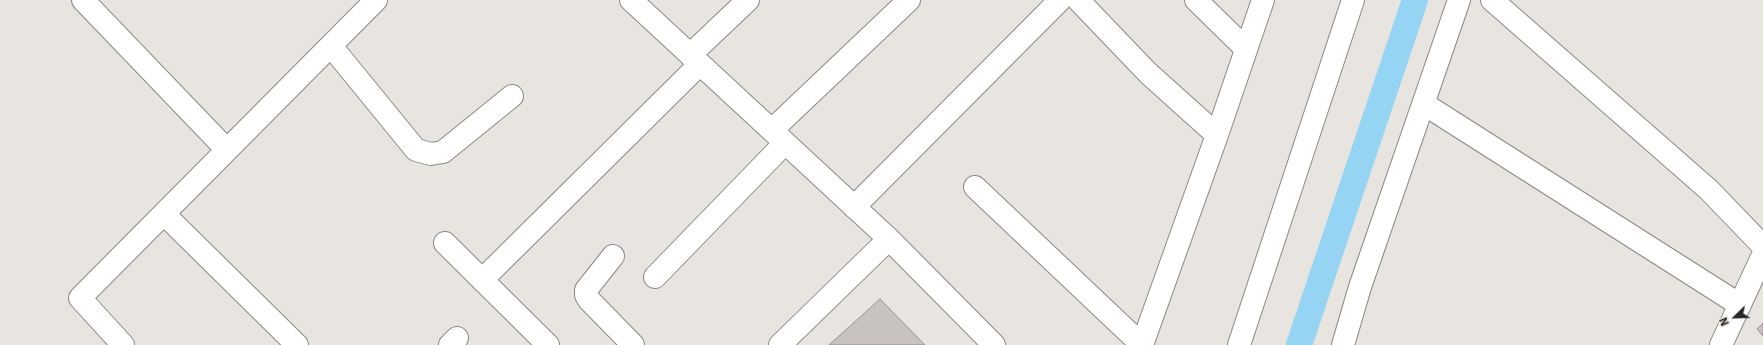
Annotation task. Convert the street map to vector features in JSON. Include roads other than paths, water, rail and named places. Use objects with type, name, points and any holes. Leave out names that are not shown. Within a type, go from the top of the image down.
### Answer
[{"type":"street","points":[[83,0],[227,150]]},
{"type":"street","points":[[124,345],[80,298],[376,0]]},
{"type":"street","points":[[631,0],[889,239],[994,345]]},
{"type":"street","points":[[482,280],[695,59],[748,0]]},
{"type":"street","points":[[655,277],[779,137],[909,0]]},
{"type":"street","points":[[854,207],[1060,0]]},
{"type":"street","points":[[1078,0],[1148,73],[1217,135]]},
{"type":"street","points":[[1196,0],[1246,49]]},
{"type":"street","points":[[975,187],[1142,345],[1217,135],[1263,0]]},
{"type":"street","points":[[1239,345],[1353,0]]},
{"type":"street","points":[[1342,345],[1360,287],[1459,0]]},
{"type":"street","points":[[1492,0],[1710,190],[1763,246]]},
{"type":"street","points":[[331,46],[416,150],[430,154],[443,152],[512,96]]},
{"type":"street","points":[[1424,104],[1740,305]]},
{"type":"street","points":[[164,214],[297,345]]},
{"type":"street","points":[[781,345],[889,239]]},
{"type":"street","points":[[446,243],[548,345]]},
{"type":"street","points":[[1721,345],[1763,254]]},
{"type":"street","points":[[613,256],[586,290],[586,295],[589,300],[633,345]]},
{"type":"waterway","points":[[1299,345],[1415,0]]}]
